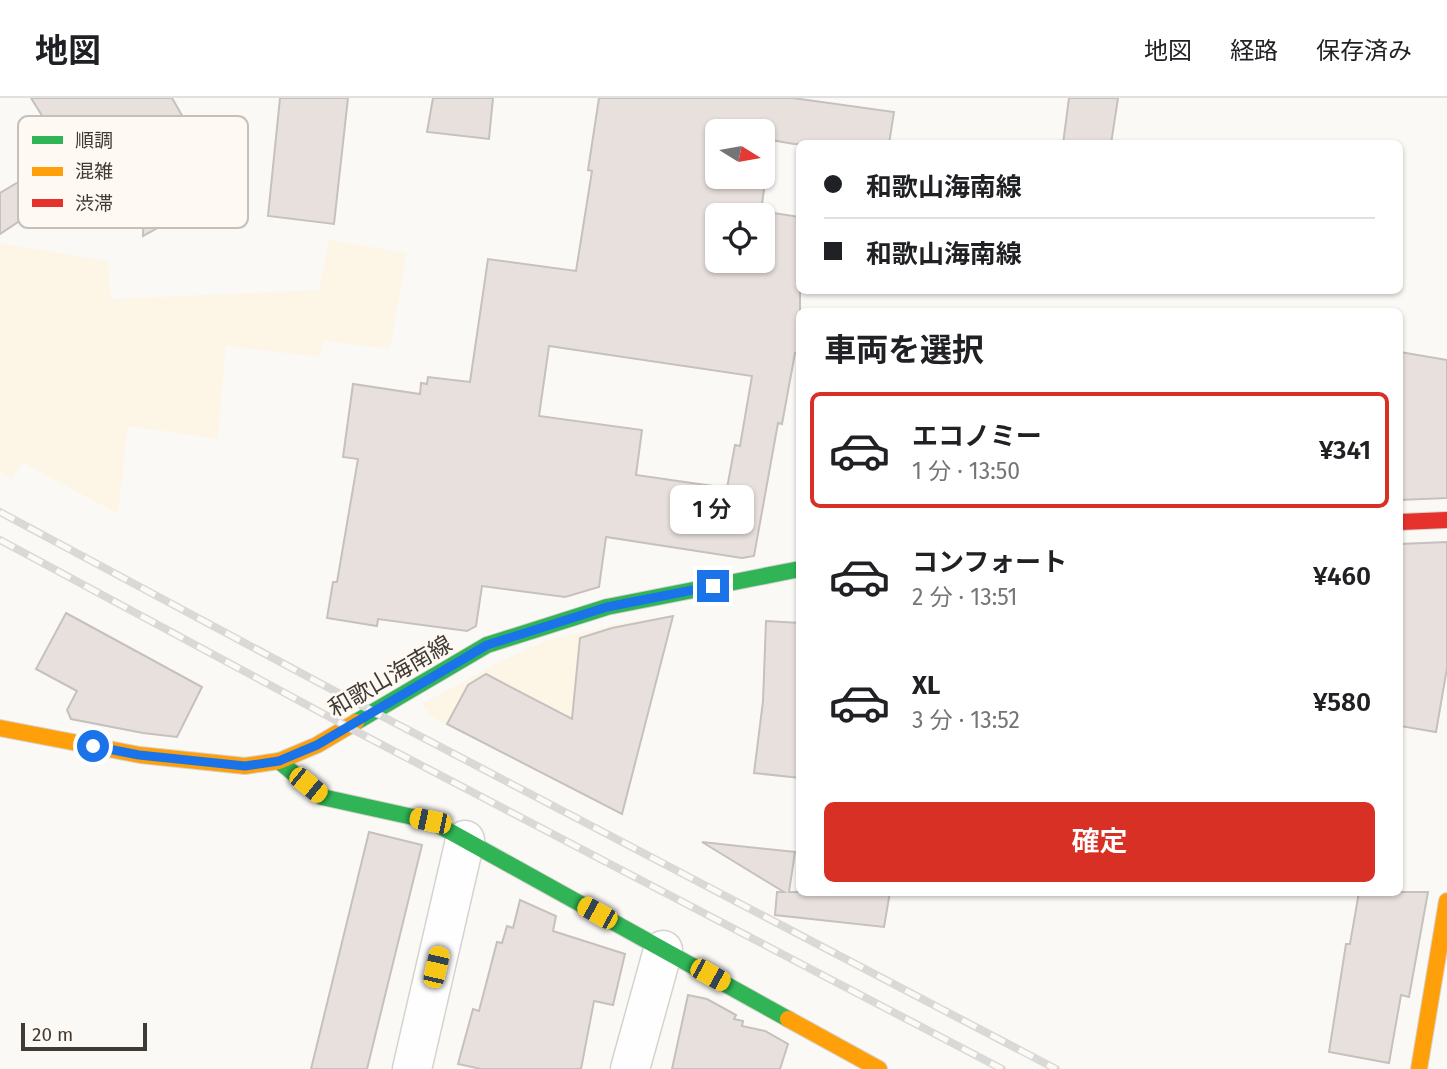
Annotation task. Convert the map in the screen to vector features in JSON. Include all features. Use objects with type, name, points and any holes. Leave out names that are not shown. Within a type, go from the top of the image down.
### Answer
[{"type":"main road","points":[[1403,523],[1447,520]]},
{"type":"main road","name":"和歌山海南線","points":[[0,728],[139,755],[245,766],[279,761],[327,739],[487,645],[607,607],[796,570]]},
{"type":"main road","points":[[279,761],[322,797],[430,821],[663,950],[857,1063]]},
{"type":"main road","points":[[1419,1069],[1447,901]]},
{"type":"street","points":[[412,1069],[466,840]]},
{"type":"street","points":[[630,1069],[663,950]]},
{"type":"shaded area","points":[[329,240],[407,253],[390,349],[323,341],[320,357],[226,346],[218,439],[128,426],[118,514],[22,462],[12,479],[0,472],[0,243],[108,261],[111,299],[319,290]]},
{"type":"shaded area","points":[[674,615],[622,814],[430,716],[422,704],[499,662],[545,641],[621,623]]},
{"type":"building","points":[[31,98],[172,98],[182,116],[42,116]]},
{"type":"building","points":[[280,98],[348,98],[334,224],[268,216]]},
{"type":"building","points":[[433,98],[493,98],[489,139],[427,132]]},
{"type":"building","points":[[599,98],[793,98],[894,112],[890,140],[796,140],[796,144],[775,141],[775,119],[705,119],[705,189],[764,189],[762,203],[705,203],[705,273],[775,273],[775,213],[796,216],[796,294],[800,294],[800,308],[796,308],[796,353],[782,424],[778,423],[754,556],[742,558],[606,537],[599,587],[565,597],[482,586],[476,626],[467,631],[378,619],[377,626],[327,618],[333,582],[337,582],[358,459],[343,457],[353,384],[420,394],[421,383],[427,384],[428,377],[470,382],[488,259],[576,271],[592,171],[588,170]],"holes":[[[549,346],[752,376],[740,446],[735,445],[727,488],[636,475],[642,430],[539,416]]]},
{"type":"building","points":[[1069,98],[1118,98],[1112,140],[1064,140]]},
{"type":"building","points":[[18,182],[18,222],[0,234],[0,193]]},
{"type":"building","points":[[143,228],[157,228],[143,236]]},
{"type":"building","points":[[1403,353],[1447,360],[1447,498],[1403,500]]},
{"type":"building","points":[[1447,542],[1447,668],[1436,732],[1403,726],[1403,544]]},
{"type":"building","points":[[66,613],[202,687],[177,737],[71,719],[67,710],[77,691],[36,669]]},
{"type":"building","points":[[673,616],[622,814],[447,724],[468,685],[486,674],[572,719],[580,638],[612,628]]},
{"type":"building","points":[[766,621],[796,623],[796,778],[754,773],[763,701]]},
{"type":"building","points":[[369,832],[422,845],[367,1069],[311,1069]]},
{"type":"building","points":[[702,842],[795,852],[789,892],[796,892],[796,896],[889,896],[884,927],[775,915],[777,892],[784,892]]},
{"type":"building","points":[[1403,892],[1428,892],[1409,997],[1401,995],[1389,1063],[1329,1052],[1346,944],[1350,944],[1358,896],[1403,896]]},
{"type":"building","points":[[520,900],[556,916],[553,931],[625,954],[613,1005],[594,1001],[581,1069],[481,1069],[458,1064],[473,1009],[479,1011],[497,942],[502,943],[507,926],[513,928]]},
{"type":"building","points":[[688,995],[707,999],[736,1015],[734,1019],[743,1021],[742,1026],[765,1031],[788,1044],[780,1069],[672,1069]]},
{"type":"railway","points":[[0,512],[372,711],[1056,1069]]},
{"type":"railway","points":[[0,540],[348,727],[1002,1069]]},
{"type":"traffic: fast","points":[[356,722],[487,645],[607,607],[796,570]]},
{"type":"traffic: fast","points":[[279,761],[322,797],[431,821],[788,1019]]},
{"type":"traffic: slow","points":[[0,728],[140,755],[245,766],[279,761],[317,745],[356,722]]},
{"type":"traffic: slow","points":[[1419,1069],[1447,901]]},
{"type":"traffic: slow","points":[[788,1019],[879,1069]]},
{"type":"traffic: jam","points":[[1403,522],[1447,520]]},
{"type":"route","points":[[93,746],[139,755],[245,766],[279,761],[317,745],[487,645],[607,607],[713,586]]}]
